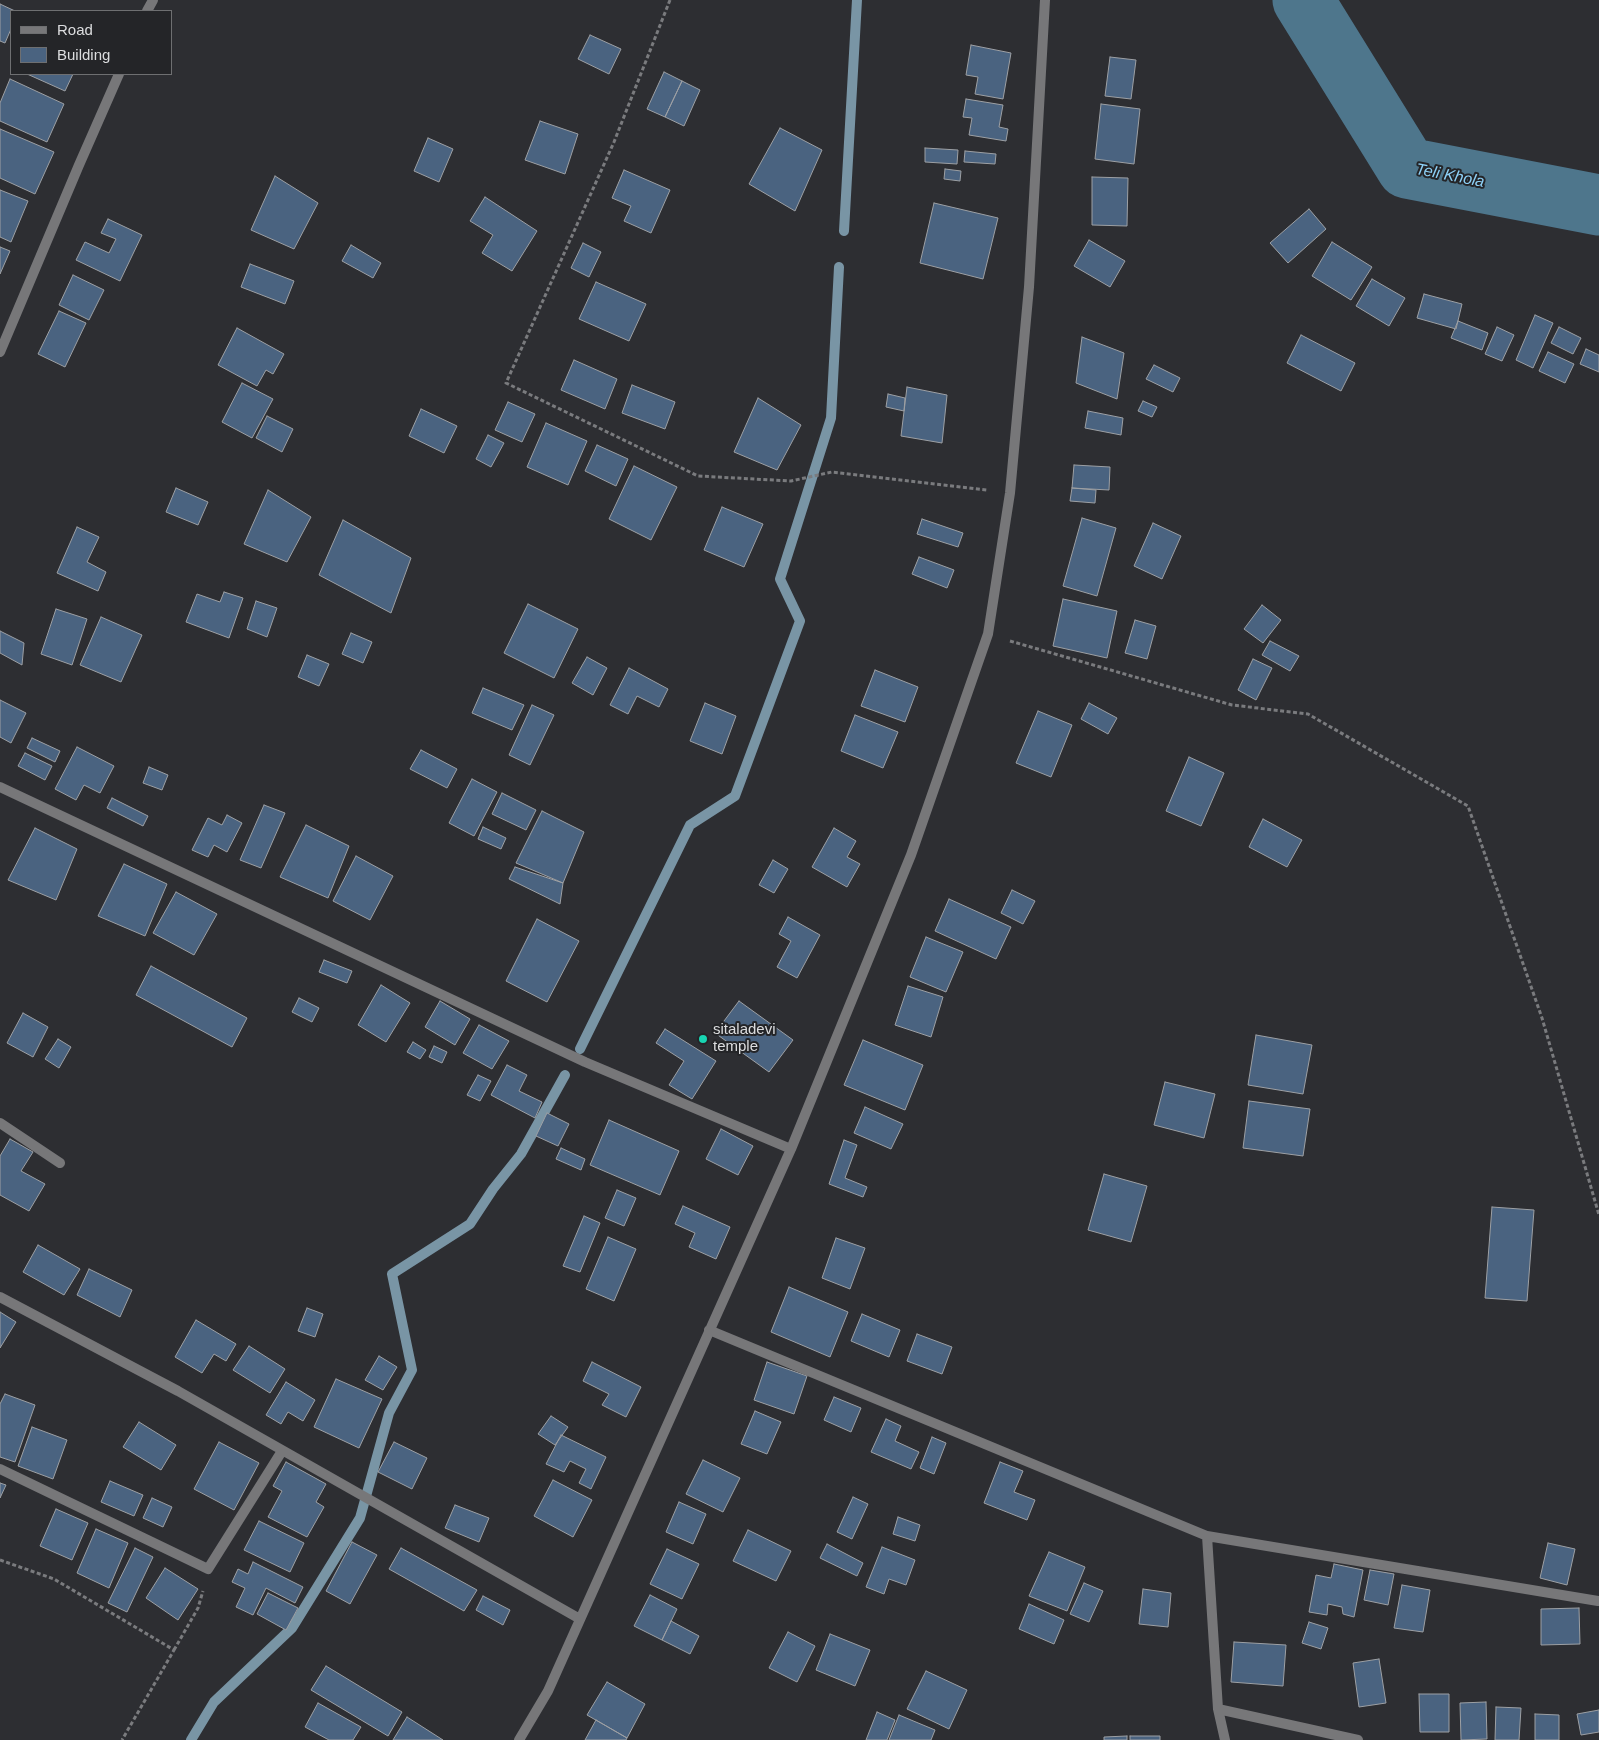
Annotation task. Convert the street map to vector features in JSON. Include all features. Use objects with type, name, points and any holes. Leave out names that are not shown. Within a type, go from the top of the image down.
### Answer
[{"type":"street","points":[[519,1740],[548,1691],[708,1330],[791,1149],[911,855],[988,634],[1010,493],[1029,287],[1045,0]]},
{"type":"street","points":[[0,352],[78,165],[119,75]]},
{"type":"street","points":[[0,787],[585,1062],[791,1149]]},
{"type":"street","points":[[0,1124],[60,1163]]},
{"type":"street","points":[[0,1297],[178,1391],[580,1619]]},
{"type":"street","points":[[708,1330],[1207,1536],[1598,1601]]},
{"type":"street","points":[[0,1469],[208,1569],[282,1451]]},
{"type":"street","points":[[1207,1536],[1218,1709],[1225,1740]]},
{"type":"street","points":[[1218,1709],[1358,1740]]},
{"type":"path","points":[[670,0],[614,142],[506,383],[698,476],[791,481],[832,472],[1010,493]]},
{"type":"path","points":[[988,634],[1232,705],[1308,714],[1468,806],[1542,1018],[1599,1215]]},
{"type":"path","points":[[0,1560],[54,1579],[174,1650]]},
{"type":"path","points":[[122,1740],[198,1608],[208,1569]]},
{"type":"building","points":[[0,4],[13,10],[10,10],[10,31],[5,43],[0,41]]},
{"type":"building","points":[[590,35],[621,49],[609,74],[578,59]]},
{"type":"building","points":[[971,45],[1011,53],[1003,99],[975,94],[978,77],[966,75]]},
{"type":"building","points":[[1110,57],[1136,60],[1131,99],[1105,96]]},
{"type":"building","points":[[664,72],[682,81],[665,117],[647,109]]},
{"type":"building","points":[[29,75],[73,75],[65,91]]},
{"type":"building","points":[[10,79],[64,104],[47,142],[0,121],[0,103]]},
{"type":"building","points":[[682,81],[700,90],[684,126],[665,117]]},
{"type":"building","points":[[966,99],[1003,105],[999,127],[1008,129],[1006,141],[969,135],[972,118],[963,117]]},
{"type":"building","points":[[1101,104],[1140,109],[1134,164],[1095,159]]},
{"type":"building","points":[[540,121],[578,134],[565,174],[525,160]]},
{"type":"building","points":[[780,128],[822,150],[795,211],[749,184]]},
{"type":"building","points":[[0,129],[54,152],[35,194],[0,178]]},
{"type":"building","points":[[428,138],[453,149],[439,182],[414,171]]},
{"type":"building","points":[[925,148],[958,150],[957,164],[925,162]]},
{"type":"building","points":[[965,151],[996,154],[995,164],[964,162]]},
{"type":"building","points":[[945,169],[961,171],[960,181],[944,179]]},
{"type":"building","points":[[624,170],[670,190],[651,233],[624,221],[631,206],[612,198]]},
{"type":"building","points":[[275,176],[318,203],[294,249],[251,230]]},
{"type":"building","points":[[1092,177],[1128,178],[1127,226],[1092,225]]},
{"type":"building","points":[[0,190],[28,201],[11,242],[0,237]]},
{"type":"building","points":[[485,197],[537,231],[512,271],[482,253],[493,235],[470,221]]},
{"type":"building","points":[[934,203],[998,218],[983,279],[920,263]]},
{"type":"building","points":[[1309,209],[1326,229],[1288,263],[1270,243]]},
{"type":"building","points":[[108,219],[142,235],[120,281],[76,260],[85,242],[109,253],[116,239],[101,233]]},
{"type":"building","points":[[1089,240],[1125,261],[1110,287],[1074,266]]},
{"type":"building","points":[[1332,242],[1372,267],[1351,300],[1312,276]]},
{"type":"building","points":[[583,243],[601,252],[589,277],[571,268]]},
{"type":"building","points":[[351,245],[381,263],[373,278],[342,261]]},
{"type":"building","points":[[0,247],[10,251],[0,274]]},
{"type":"building","points":[[250,264],[294,281],[285,304],[241,287]]},
{"type":"building","points":[[73,275],[104,290],[89,320],[59,305]]},
{"type":"building","points":[[1372,279],[1405,298],[1389,326],[1356,306]]},
{"type":"building","points":[[596,282],[646,304],[629,341],[579,319]]},
{"type":"building","points":[[1424,294],[1462,304],[1456,329],[1417,318]]},
{"type":"building","points":[[59,311],[86,323],[65,367],[38,354]]},
{"type":"building","points":[[1535,315],[1553,323],[1533,368],[1516,360]]},
{"type":"building","points":[[1458,321],[1488,333],[1482,350],[1451,338]]},
{"type":"building","points":[[1497,327],[1514,335],[1502,361],[1485,354]]},
{"type":"building","points":[[1559,327],[1581,338],[1573,354],[1551,343]]},
{"type":"building","points":[[237,328],[284,354],[273,374],[266,370],[257,386],[218,365]]},
{"type":"building","points":[[1301,335],[1355,363],[1341,391],[1287,363]]},
{"type":"building","points":[[1082,337],[1124,353],[1117,399],[1076,383]]},
{"type":"building","points":[[1586,349],[1599,355],[1599,372],[1580,364]]},
{"type":"building","points":[[1548,352],[1574,364],[1565,383],[1539,371]]},
{"type":"building","points":[[574,360],[617,379],[605,409],[561,390]]},
{"type":"building","points":[[1154,365],[1180,378],[1173,392],[1146,379]]},
{"type":"building","points":[[242,383],[273,399],[252,438],[222,422]]},
{"type":"building","points":[[632,385],[675,402],[665,429],[622,413]]},
{"type":"building","points":[[907,387],[947,395],[942,443],[901,436]]},
{"type":"building","points":[[888,394],[905,398],[904,411],[886,407]]},
{"type":"building","points":[[758,398],[801,425],[777,470],[734,452]]},
{"type":"building","points":[[1143,401],[1157,407],[1152,417],[1138,411]]},
{"type":"building","points":[[508,402],[535,414],[522,442],[495,430]]},
{"type":"building","points":[[421,409],[457,426],[444,453],[409,436]]},
{"type":"building","points":[[1088,411],[1123,418],[1121,435],[1085,428]]},
{"type":"building","points":[[267,416],[293,429],[282,452],[256,438]]},
{"type":"building","points":[[546,423],[587,441],[568,485],[527,467]]},
{"type":"building","points":[[488,435],[504,443],[491,467],[476,459]]},
{"type":"building","points":[[597,445],[628,459],[616,486],[585,471]]},
{"type":"building","points":[[1074,465],[1110,467],[1109,490],[1072,488]]},
{"type":"building","points":[[634,466],[677,487],[651,540],[609,519]]},
{"type":"building","points":[[176,488],[208,502],[198,525],[166,512]]},
{"type":"building","points":[[1072,488],[1096,490],[1095,503],[1070,501]]},
{"type":"building","points":[[268,490],[311,517],[287,562],[244,544]]},
{"type":"building","points":[[722,507],[763,524],[744,567],[704,550]]},
{"type":"building","points":[[1082,518],[1116,528],[1097,596],[1063,586]]},
{"type":"building","points":[[922,519],[963,533],[958,547],[917,534]]},
{"type":"building","points":[[343,520],[411,558],[391,613],[319,575]]},
{"type":"building","points":[[1153,523],[1181,536],[1162,579],[1134,566]]},
{"type":"building","points":[[77,527],[99,537],[87,562],[106,572],[98,591],[57,573]]},
{"type":"building","points":[[919,557],[954,570],[947,588],[912,574]]},
{"type":"building","points":[[224,592],[243,598],[229,638],[186,622],[197,594],[220,602]]},
{"type":"building","points":[[1063,599],[1117,611],[1107,658],[1053,646]]},
{"type":"building","points":[[256,601],[277,608],[267,637],[247,629]]},
{"type":"building","points":[[528,604],[578,629],[554,678],[504,653]]},
{"type":"building","points":[[1262,605],[1281,620],[1263,643],[1244,629]]},
{"type":"building","points":[[56,609],[87,619],[72,665],[41,654]]},
{"type":"building","points":[[101,617],[142,635],[121,682],[80,665]]},
{"type":"building","points":[[1135,620],[1156,626],[1147,659],[1125,653]]},
{"type":"building","points":[[0,631],[24,643],[22,665],[0,653]]},
{"type":"building","points":[[351,633],[372,642],[363,663],[342,654]]},
{"type":"building","points":[[1270,641],[1299,656],[1290,671],[1262,655]]},
{"type":"building","points":[[307,655],[329,664],[319,686],[298,677]]},
{"type":"building","points":[[587,657],[607,668],[593,695],[572,683]]},
{"type":"building","points":[[1253,659],[1272,668],[1256,700],[1238,690]]},
{"type":"building","points":[[629,668],[668,689],[659,707],[637,696],[628,714],[610,705]]},
{"type":"building","points":[[875,670],[918,687],[905,722],[861,706]]},
{"type":"building","points":[[483,688],[524,705],[512,730],[472,713]]},
{"type":"building","points":[[0,700],[26,713],[11,743],[0,737]]},
{"type":"building","points":[[705,703],[736,716],[722,754],[690,741]]},
{"type":"building","points":[[1089,703],[1117,718],[1108,734],[1081,719]]},
{"type":"building","points":[[532,705],[554,715],[530,765],[509,755]]},
{"type":"building","points":[[1038,711],[1072,725],[1051,777],[1016,763]]},
{"type":"building","points":[[855,715],[898,732],[883,768],[841,751]]},
{"type":"building","points":[[32,738],[60,751],[55,762],[27,748]]},
{"type":"building","points":[[77,747],[114,766],[100,793],[84,785],[76,800],[55,789]]},
{"type":"building","points":[[421,750],[457,769],[447,788],[410,769]]},
{"type":"building","points":[[25,753],[52,766],[45,780],[18,766]]},
{"type":"building","points":[[1189,757],[1224,773],[1201,826],[1166,811]]},
{"type":"building","points":[[149,767],[168,775],[162,790],[143,783]]},
{"type":"building","points":[[472,779],[497,792],[474,836],[449,823]]},
{"type":"building","points":[[502,793],[536,810],[526,830],[492,814]]},
{"type":"building","points":[[112,798],[148,816],[143,826],[107,808]]},
{"type":"building","points":[[264,805],[285,813],[261,868],[240,860]]},
{"type":"building","points":[[542,811],[584,832],[563,883],[516,863]]},
{"type":"building","points":[[227,815],[242,823],[227,852],[214,845],[208,857],[192,850],[208,818],[222,825]]},
{"type":"building","points":[[1263,819],[1302,840],[1287,867],[1249,847]]},
{"type":"building","points":[[306,825],[349,846],[328,898],[280,877]]},
{"type":"building","points":[[483,827],[506,838],[501,849],[478,839]]},
{"type":"building","points":[[35,828],[77,849],[56,900],[8,880]]},
{"type":"building","points":[[834,828],[856,841],[847,857],[860,864],[847,887],[812,867]]},
{"type":"building","points":[[356,856],[393,876],[370,920],[333,901]]},
{"type":"building","points":[[773,860],[788,869],[774,893],[759,885]]},
{"type":"building","points":[[124,864],[167,884],[145,936],[98,916]]},
{"type":"building","points":[[515,867],[563,883],[560,904],[509,879]]},
{"type":"building","points":[[1012,890],[1035,901],[1023,924],[1001,913]]},
{"type":"building","points":[[176,892],[217,914],[194,955],[153,933]]},
{"type":"building","points":[[949,899],[1011,927],[996,959],[935,931]]},
{"type":"building","points":[[788,917],[820,935],[797,978],[777,967],[791,941],[779,934]]},
{"type":"building","points":[[537,919],[579,941],[547,1002],[506,981]]},
{"type":"building","points":[[926,937],[963,952],[946,992],[910,977]]},
{"type":"building","points":[[324,960],[352,971],[347,983],[319,972]]},
{"type":"building","points":[[151,966],[247,1018],[232,1047],[136,995]]},
{"type":"building","points":[[381,985],[410,1003],[386,1042],[358,1025]]},
{"type":"building","points":[[908,986],[943,997],[931,1037],[895,1025]]},
{"type":"building","points":[[299,998],[319,1008],[312,1022],[292,1012]]},
{"type":"building","points":[[440,1001],[470,1019],[455,1045],[425,1027]]},
{"type":"building","points":[[739,1001],[793,1040],[769,1072],[715,1033]]},
{"type":"building","points":[[23,1013],[48,1027],[33,1057],[7,1043]]},
{"type":"building","points":[[479,1025],[509,1041],[492,1069],[463,1053]]},
{"type":"building","points":[[665,1029],[716,1061],[692,1099],[669,1085],[684,1061],[656,1043]]},
{"type":"building","points":[[1256,1035],[1312,1045],[1303,1094],[1248,1085]]},
{"type":"building","points":[[58,1039],[71,1047],[59,1068],[45,1059]]},
{"type":"building","points":[[863,1040],[923,1065],[905,1110],[844,1085]]},
{"type":"building","points":[[413,1042],[426,1050],[420,1059],[407,1052]]},
{"type":"building","points":[[434,1046],[447,1052],[442,1063],[429,1057]]},
{"type":"building","points":[[507,1065],[527,1075],[519,1091],[542,1102],[535,1118],[491,1095]]},
{"type":"building","points":[[478,1075],[491,1081],[480,1101],[467,1095]]},
{"type":"building","points":[[1165,1082],[1215,1094],[1204,1138],[1154,1125]]},
{"type":"building","points":[[1249,1101],[1310,1109],[1303,1156],[1243,1148]]},
{"type":"building","points":[[865,1107],[903,1124],[891,1149],[854,1133]]},
{"type":"building","points":[[547,1113],[569,1124],[558,1146],[536,1136]]},
{"type":"building","points":[[609,1120],[679,1151],[660,1195],[590,1165]]},
{"type":"building","points":[[721,1129],[753,1146],[738,1175],[706,1159]]},
{"type":"building","points":[[10,1139],[33,1152],[21,1171],[45,1184],[29,1211],[0,1195],[0,1156]]},
{"type":"building","points":[[844,1140],[857,1145],[845,1178],[867,1187],[863,1197],[829,1184]]},
{"type":"building","points":[[561,1148],[585,1159],[581,1170],[556,1159]]},
{"type":"building","points":[[1104,1174],[1147,1186],[1131,1242],[1088,1230]]},
{"type":"building","points":[[617,1190],[636,1198],[624,1226],[605,1218]]},
{"type":"building","points":[[683,1206],[730,1227],[716,1259],[689,1247],[695,1233],[675,1224]]},
{"type":"building","points":[[1492,1207],[1534,1210],[1527,1301],[1485,1298]]},
{"type":"building","points":[[584,1216],[600,1223],[580,1272],[563,1266]]},
{"type":"building","points":[[608,1237],[636,1249],[614,1301],[586,1289]]},
{"type":"building","points":[[836,1238],[865,1248],[850,1289],[822,1278]]},
{"type":"building","points":[[38,1245],[80,1269],[64,1295],[23,1272]]},
{"type":"building","points":[[89,1269],[132,1290],[120,1317],[77,1295]]},
{"type":"building","points":[[789,1287],[848,1312],[830,1357],[771,1332]]},
{"type":"building","points":[[307,1308],[323,1314],[315,1337],[298,1331]]},
{"type":"building","points":[[0,1312],[16,1322],[0,1348]]},
{"type":"building","points":[[862,1314],[900,1330],[889,1357],[851,1341]]},
{"type":"building","points":[[196,1320],[236,1344],[226,1361],[214,1354],[202,1373],[175,1357]]},
{"type":"building","points":[[917,1334],[952,1347],[942,1374],[907,1361]]},
{"type":"building","points":[[249,1346],[285,1369],[270,1393],[233,1370]]},
{"type":"building","points":[[379,1356],[397,1367],[383,1390],[365,1380]]},
{"type":"building","points":[[592,1362],[641,1387],[626,1417],[602,1405],[609,1394],[583,1381]]},
{"type":"building","points":[[767,1362],[807,1376],[794,1414],[754,1400]]},
{"type":"building","points":[[336,1379],[382,1399],[359,1448],[314,1427]]},
{"type":"building","points":[[286,1382],[315,1400],[303,1421],[288,1412],[281,1424],[266,1415]]},
{"type":"building","points":[[5,1394],[35,1405],[15,1462],[0,1457],[0,1404]]},
{"type":"building","points":[[834,1397],[861,1408],[851,1432],[824,1420]]},
{"type":"building","points":[[755,1411],[781,1422],[767,1454],[741,1444]]},
{"type":"building","points":[[551,1416],[568,1427],[555,1445],[538,1434]]},
{"type":"building","points":[[886,1419],[901,1426],[895,1441],[919,1452],[911,1469],[871,1452]]},
{"type":"building","points":[[139,1422],[176,1445],[161,1470],[123,1447]]},
{"type":"building","points":[[32,1427],[67,1440],[53,1479],[18,1466]]},
{"type":"building","points":[[561,1435],[606,1457],[591,1489],[579,1483],[586,1469],[570,1461],[564,1472],[546,1464]]},
{"type":"building","points":[[932,1437],[946,1443],[934,1474],[920,1468]]},
{"type":"building","points":[[219,1442],[259,1463],[234,1510],[194,1489]]},
{"type":"building","points":[[394,1442],[427,1458],[412,1489],[378,1472]]},
{"type":"building","points":[[703,1460],[740,1478],[723,1512],[686,1494]]},
{"type":"building","points":[[286,1462],[326,1484],[316,1502],[324,1507],[307,1537],[268,1517],[282,1491],[273,1486]]},
{"type":"building","points":[[1000,1462],[1023,1471],[1014,1492],[1035,1500],[1027,1520],[984,1503]]},
{"type":"building","points":[[553,1480],[592,1500],[573,1537],[534,1516]]},
{"type":"building","points":[[110,1481],[143,1495],[134,1516],[101,1502]]},
{"type":"building","points":[[0,1483],[6,1485],[0,1498]]},
{"type":"building","points":[[853,1497],[868,1504],[852,1539],[837,1532]]},
{"type":"building","points":[[152,1498],[172,1507],[163,1527],[143,1518]]},
{"type":"building","points":[[679,1502],[706,1514],[693,1544],[666,1532]]},
{"type":"building","points":[[455,1505],[489,1518],[479,1542],[445,1528]]},
{"type":"building","points":[[56,1509],[88,1523],[72,1560],[40,1546]]},
{"type":"building","points":[[898,1517],[920,1525],[915,1541],[893,1534]]},
{"type":"building","points":[[259,1521],[304,1543],[290,1572],[244,1550]]},
{"type":"building","points":[[96,1529],[128,1543],[109,1588],[77,1573]]},
{"type":"building","points":[[748,1530],[791,1551],[776,1581],[733,1561]]},
{"type":"building","points":[[352,1542],[377,1555],[350,1604],[326,1591]]},
{"type":"building","points":[[1548,1543],[1575,1549],[1567,1585],[1540,1578]]},
{"type":"building","points":[[827,1544],[863,1563],[857,1576],[820,1558]]},
{"type":"building","points":[[882,1547],[915,1560],[906,1585],[889,1579],[884,1594],[866,1587]]},
{"type":"building","points":[[135,1548],[153,1557],[127,1612],[108,1603]]},
{"type":"building","points":[[401,1548],[477,1590],[464,1611],[389,1569]]},
{"type":"building","points":[[667,1549],[699,1564],[682,1599],[650,1584]]},
{"type":"building","points":[[1049,1552],[1085,1567],[1067,1611],[1029,1596]]},
{"type":"building","points":[[253,1562],[303,1587],[295,1603],[266,1588],[253,1615],[236,1607],[245,1588],[232,1582],[238,1569],[248,1574]]},
{"type":"building","points":[[1334,1564],[1363,1570],[1354,1617],[1343,1614],[1342,1607],[1328,1604],[1327,1615],[1309,1612],[1316,1575],[1331,1578]]},
{"type":"building","points":[[165,1568],[198,1589],[178,1620],[146,1598]]},
{"type":"building","points":[[1370,1570],[1394,1574],[1388,1605],[1364,1600]]},
{"type":"building","points":[[1084,1583],[1103,1591],[1089,1622],[1070,1614]]},
{"type":"building","points":[[1402,1585],[1430,1590],[1423,1632],[1394,1628]]},
{"type":"building","points":[[1143,1589],[1171,1593],[1168,1627],[1139,1624]]},
{"type":"building","points":[[268,1593],[298,1608],[286,1630],[257,1614]]},
{"type":"building","points":[[650,1595],[677,1609],[662,1640],[634,1626]]},
{"type":"building","points":[[483,1596],[510,1610],[503,1625],[476,1610]]},
{"type":"building","points":[[1029,1604],[1064,1620],[1054,1644],[1019,1629]]},
{"type":"building","points":[[1579,1608],[1580,1644],[1541,1645],[1541,1609]]},
{"type":"building","points":[[671,1621],[699,1636],[690,1654],[662,1640]]},
{"type":"building","points":[[1309,1622],[1328,1628],[1321,1649],[1302,1643]]},
{"type":"building","points":[[788,1632],[815,1646],[797,1682],[769,1668]]},
{"type":"building","points":[[830,1634],[870,1650],[855,1686],[816,1670]]},
{"type":"building","points":[[1234,1642],[1286,1645],[1283,1686],[1231,1682]]},
{"type":"building","points":[[1379,1659],[1386,1703],[1359,1707],[1353,1663]]},
{"type":"building","points":[[326,1666],[402,1712],[388,1736],[311,1690]]},
{"type":"building","points":[[926,1671],[967,1690],[949,1729],[907,1709]]},
{"type":"building","points":[[607,1682],[645,1704],[627,1738],[587,1715]]},
{"type":"building","points":[[1419,1694],[1449,1694],[1449,1732],[1420,1732]]},
{"type":"building","points":[[1486,1702],[1487,1739],[1461,1740],[1460,1703]]},
{"type":"building","points":[[318,1703],[361,1727],[353,1740],[329,1740],[305,1727]]},
{"type":"building","points":[[1496,1707],[1521,1708],[1519,1740],[1495,1740]]},
{"type":"building","points":[[1599,1710],[1599,1732],[1581,1735],[1577,1714]]},
{"type":"building","points":[[877,1712],[895,1720],[887,1740],[866,1740]]},
{"type":"building","points":[[1535,1714],[1559,1715],[1559,1740],[1535,1740]]},
{"type":"building","points":[[899,1715],[935,1730],[931,1740],[889,1740]]},
{"type":"building","points":[[407,1717],[443,1740],[393,1740]]},
{"type":"building","points":[[596,1720],[627,1738],[626,1740],[585,1740]]},
{"type":"building","points":[[1127,1736],[1127,1740],[1104,1740],[1104,1737]]},
{"type":"building","points":[[1130,1736],[1160,1736],[1160,1740],[1130,1740]]},
{"type":"waterway","points":[[844,231],[857,0]]},
{"type":"waterway","name":"Teli Khola","points":[[1303,0],[1407,168],[1599,205]]},
{"type":"waterway","points":[[580,1049],[690,825],[735,796],[800,621],[780,579],[831,418],[839,267]]},
{"type":"waterway","points":[[191,1740],[214,1702],[292,1628],[360,1518],[389,1413],[412,1370],[392,1274],[470,1224],[493,1189],[521,1154],[565,1075]]},
{"type":"place","name":"sitaladevi temple","points":[[703,1039]]}]
